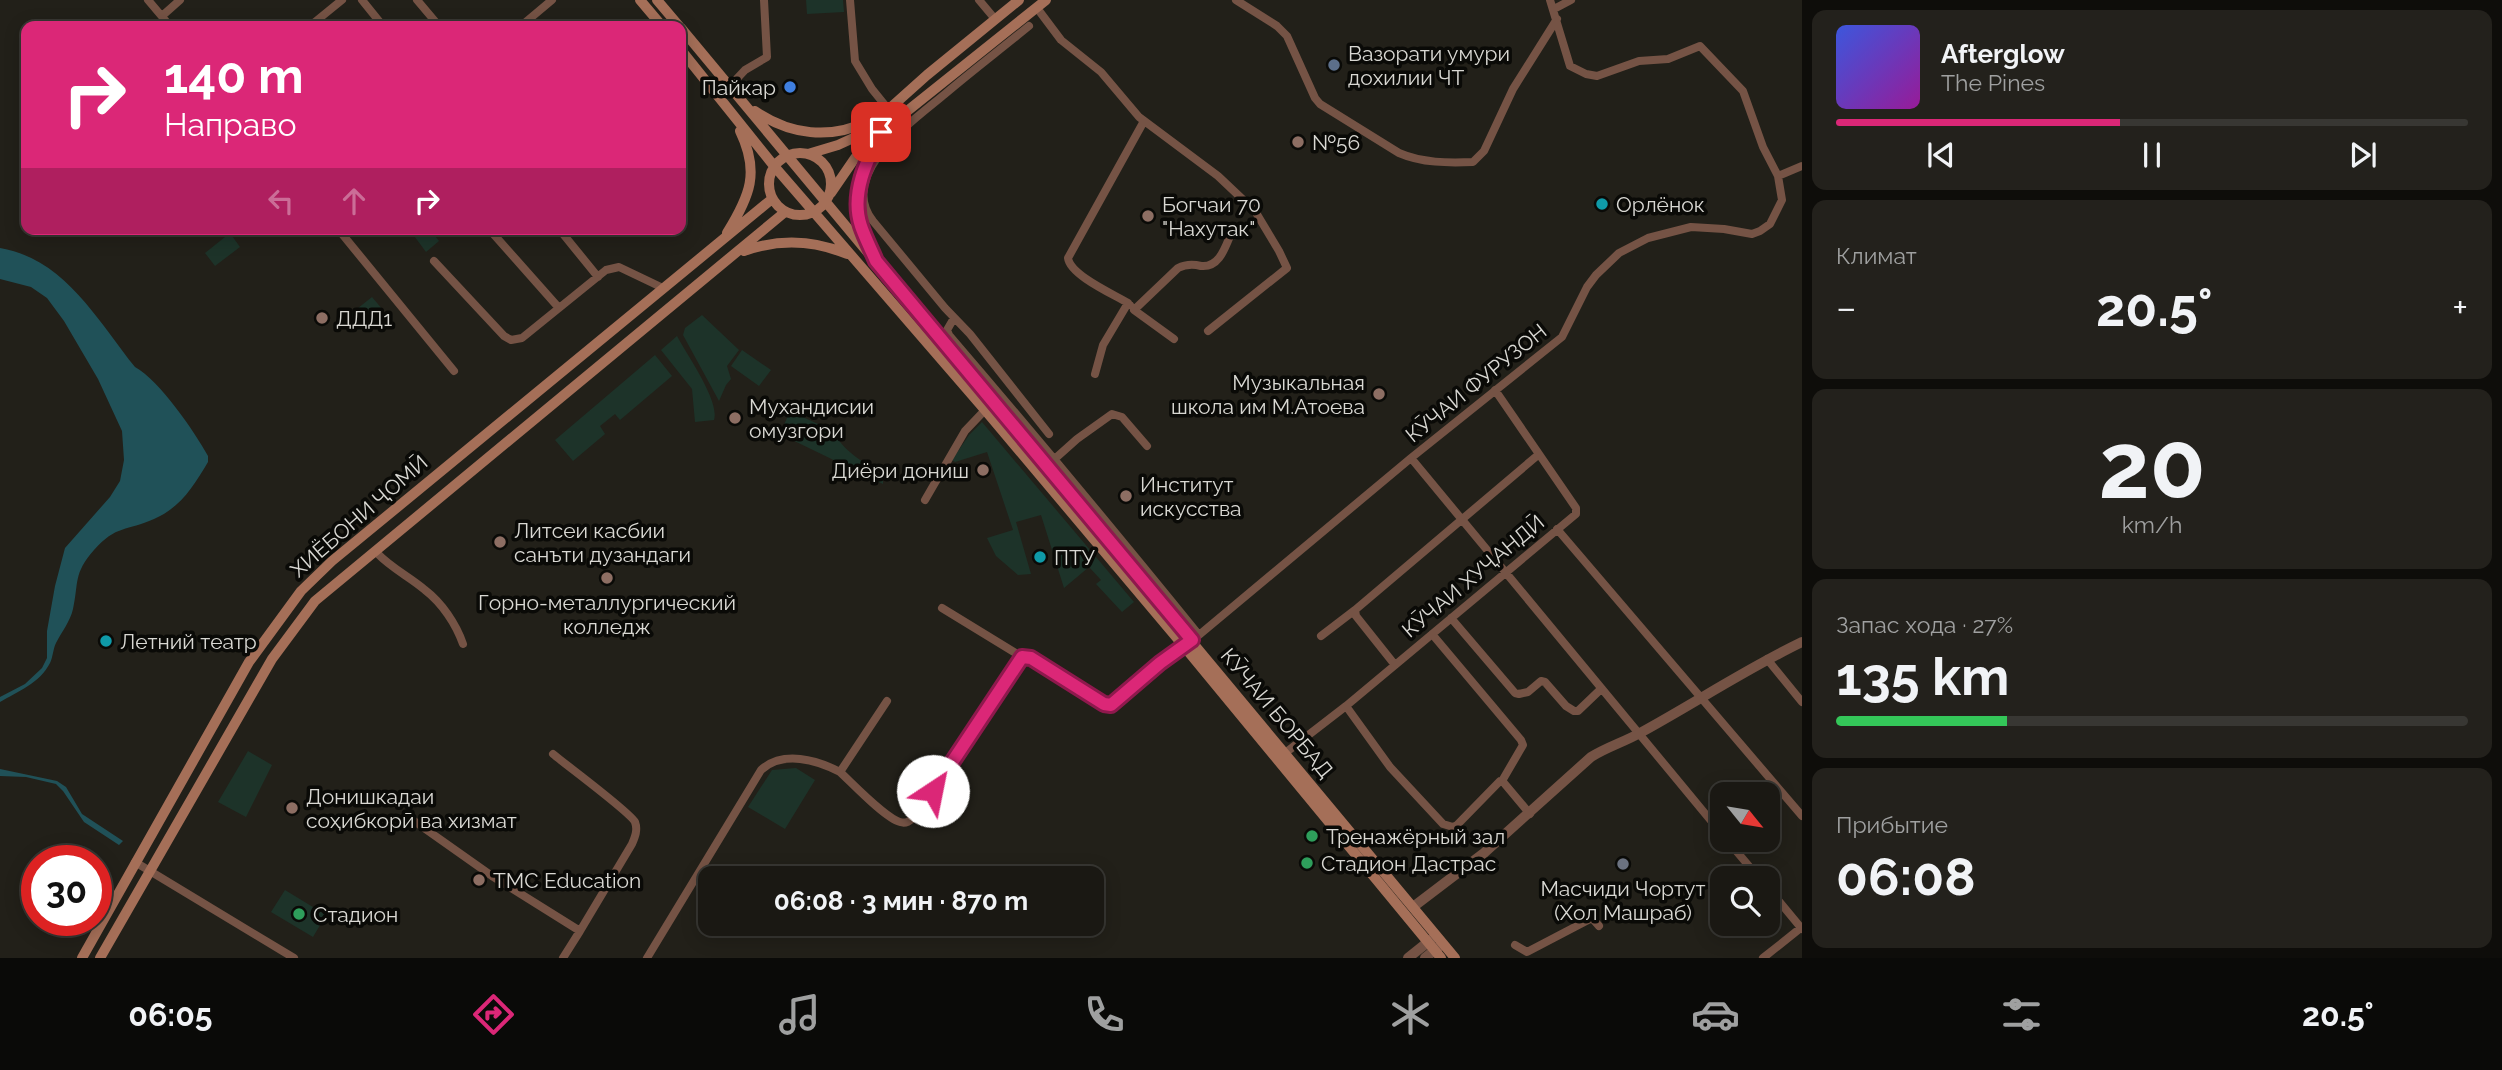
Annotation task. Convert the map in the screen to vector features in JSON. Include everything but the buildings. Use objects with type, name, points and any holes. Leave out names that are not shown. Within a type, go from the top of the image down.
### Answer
[{"type":"main road","points":[[640,0],[658,21]]},
{"type":"main road","name":"КӮЧАИ БОРБАД","points":[[657,0],[675,21]]},
{"type":"main road","points":[[1019,0],[860,135],[808,154],[788,155],[774,166],[769,181],[772,199],[785,212],[805,216],[815,212],[828,198],[855,158],[881,132],[941,92],[1046,0]]},
{"type":"main road","name":"КӮЧАИ БОРБАД","points":[[686,34],[828,198],[876,261],[1050,463],[1281,757],[1436,946],[1455,958]]},
{"type":"main road","name":"КӮЧАИ БОРБАД","points":[[686,56],[850,256],[1192,641]]},
{"type":"main road","points":[[743,102],[781,126],[805,133],[827,133],[857,127],[885,112]]},
{"type":"main road","points":[[721,242],[743,207],[751,185],[751,161],[747,144],[733,115]]},
{"type":"main road","points":[[876,261],[860,224],[866,173],[881,132]]},
{"type":"main road","name":"КӮЧАИ БОРБАД","points":[[808,154],[824,164],[830,173],[828,198]]},
{"type":"main road","name":"ХИЁБОНИ ҶОМӢ","points":[[82,958],[249,662],[293,601],[332,561],[772,199]]},
{"type":"main road","name":"ХИЁБОНИ ҶОМӢ","points":[[100,958],[240,712],[272,659],[315,601],[785,212]]},
{"type":"main road","points":[[734,255],[769,244],[798,242],[815,244],[850,256]]},
{"type":"main road","points":[[436,475],[447,491]]},
{"type":"main road","name":"КӮЧАИ БОРБАД","points":[[1281,757],[1413,907],[1436,946]]},
{"type":"street","points":[[148,0],[166,21]]},
{"type":"street","points":[[162,16],[180,0]]},
{"type":"street","points":[[316,21],[342,0]]},
{"type":"street","points":[[362,0],[379,21]]},
{"type":"street","points":[[417,0],[435,21]]},
{"type":"street","points":[[527,21],[552,0]]},
{"type":"street","points":[[730,86],[745,70],[767,57],[764,0]]},
{"type":"street","points":[[850,0],[855,61],[885,112],[897,120]]},
{"type":"street","points":[[979,0],[995,19]]},
{"type":"street","points":[[1236,0],[1277,26],[1287,36],[1320,104],[1410,158],[1448,163],[1473,162],[1484,151],[1513,89],[1557,19]]},
{"type":"street","points":[[1571,0],[1552,4],[1570,66],[1597,76],[1639,61],[1668,60],[1700,46],[1743,91],[1763,147],[1778,176],[1802,166]]},
{"type":"street","points":[[1037,8],[1061,40],[1101,72],[1139,117],[1218,176],[1255,211],[1286,263],[1287,268],[1208,331]]},
{"type":"street","points":[[866,173],[894,136],[941,92],[1029,26]]},
{"type":"street","points":[[1144,121],[1068,258],[1068,264],[1076,272],[1131,306],[1174,339]]},
{"type":"street","name":"КӮЧАИ ФУРУЗОН","points":[[1022,657],[1031,658],[1104,704],[1111,705],[1562,337],[1587,287],[1619,253],[1648,238],[1692,227],[1752,234],[1760,231],[1770,224],[1782,200],[1778,176]]},
{"type":"street","points":[[863,213],[971,334],[1049,434]]},
{"type":"street","points":[[1095,374],[1103,345],[1131,306],[1178,268],[1185,265],[1211,266],[1217,262],[1233,229]]},
{"type":"street","points":[[343,235],[454,371]]},
{"type":"street","points":[[494,235],[559,308]]},
{"type":"street","points":[[564,235],[598,276]]},
{"type":"street","points":[[434,261],[504,336],[511,340],[522,338],[606,270],[618,267],[663,288]]},
{"type":"street","points":[[954,318],[947,330],[949,335],[1050,463],[1112,414],[1122,416],[1147,446]]},
{"type":"street","name":"КӮЧАИ ХУҶАНДӢ","points":[[1281,757],[1576,514],[1576,508],[1495,390]]},
{"type":"street","points":[[925,500],[965,431],[985,410]]},
{"type":"street","points":[[1321,636],[1538,455]]},
{"type":"street","points":[[1411,458],[1710,820]]},
{"type":"street","points":[[1558,529],[1802,816]]},
{"type":"street","points":[[377,552],[384,561],[433,597],[458,632],[463,644]]},
{"type":"street","points":[[647,958],[761,770],[768,763],[808,759],[821,762],[840,772],[898,822],[911,820],[1022,657],[942,608]]},
{"type":"street","points":[[1355,610],[1356,616],[1395,665]]},
{"type":"street","points":[[1451,618],[1519,695],[1528,692],[1541,681],[1545,682],[1566,706],[1578,711],[1601,689]]},
{"type":"street","points":[[1346,706],[1390,767],[1443,824],[1453,827],[1457,825],[1502,781],[1523,745],[1432,634]]},
{"type":"street","points":[[1413,907],[1484,853],[1591,757],[1638,734],[1767,659],[1802,642]]},
{"type":"street","points":[[1767,659],[1802,702]]},
{"type":"street","points":[[840,772],[887,701]]},
{"type":"street","points":[[552,754],[621,807],[635,822],[636,831],[632,844],[563,958]]},
{"type":"street","points":[[1502,781],[1530,814]]},
{"type":"street","points":[[407,816],[492,876],[580,931]]},
{"type":"street","points":[[1737,852],[1749,866]]},
{"type":"street","points":[[135,862],[290,957]]},
{"type":"street","points":[[1763,958],[1802,928],[1780,902]]},
{"type":"street","points":[[1515,945],[1528,955],[1592,918],[1599,926]]},
{"type":"street","points":[[1408,958],[1436,946]]},
{"type":"street","points":[[1424,958],[1436,946]]},
{"type":"green space","points":[[806,0],[843,0],[844,12],[807,14]]},
{"type":"green space","points":[[228,235],[231,235],[240,247],[215,266],[205,253]]},
{"type":"green space","points":[[413,235],[434,235],[439,241],[426,252]]},
{"type":"green space","points":[[372,297],[383,310],[359,330],[348,316]]},
{"type":"green space","points":[[702,315],[739,350],[727,366],[731,379],[719,401],[683,335],[685,328]]},
{"type":"green space","points":[[677,336],[708,390],[715,412],[714,420],[695,422],[692,389],[661,350]]},
{"type":"green space","points":[[742,350],[771,370],[759,386],[731,366]]},
{"type":"green space","points":[[655,355],[672,376],[620,420],[615,414],[600,426],[605,434],[573,461],[555,440]]},
{"type":"green space","points":[[790,411],[835,432],[849,452],[883,478],[883,484],[780,434]]},
{"type":"green space","points":[[982,422],[1134,602],[1122,612],[1096,584],[1101,580],[1089,567],[1064,588],[1041,515],[1016,522],[1031,574],[1018,575],[996,556],[987,538],[1013,530],[987,452],[955,462],[952,460],[969,435]]},
{"type":"green space","points":[[248,751],[272,765],[246,817],[218,802]]},
{"type":"green space","points":[[796,768],[815,780],[785,829],[748,807],[772,770]]},
{"type":"green space","name":"Стадион","points":[[285,890],[326,915],[313,937],[271,912]]},
{"type":"water","points":[[0,248],[23,254],[43,265],[78,294],[135,367],[155,383],[176,407],[208,456],[208,462],[191,488],[172,509],[154,519],[109,536],[87,558],[78,578],[72,614],[56,643],[46,670],[28,686],[0,702],[0,697],[25,684],[42,668],[47,658],[47,631],[65,548],[110,497],[120,481],[124,460],[122,431],[98,379],[64,321],[47,298],[31,287],[0,279]]},
{"type":"water","points":[[0,769],[57,781],[66,787],[82,814],[123,841],[119,845],[84,822],[56,784],[26,777],[0,776]]},
{"type":"place","name":"Вазорати умури дохилии ЧТ","points":[[1334,65]]},
{"type":"place","name":"Пайкар","points":[[790,87]]},
{"type":"place","name":"№56","points":[[1298,142]]},
{"type":"place","name":"Орлёнок","points":[[1602,204]]},
{"type":"place","name":"Богчаи 70 \"Нахутак\"","points":[[1148,216]]},
{"type":"place","name":"ДДД1","points":[[322,318]]},
{"type":"place","name":"Музыкальная школа им М.Атоева","points":[[1379,394]]},
{"type":"place","name":"Мухандисии омузгори","points":[[735,418]]},
{"type":"place","name":"Диёри дониш","points":[[983,470]]},
{"type":"place","name":"Институт искусства","points":[[1126,496]]},
{"type":"place","name":"Литсеи касбии санъти дузандаги","points":[[500,542]]},
{"type":"place","name":"ПТУ","points":[[1040,557]]},
{"type":"place","name":"Горно-металлургический колледж","points":[[607,578]]},
{"type":"place","name":"Летний театр","points":[[106,641]]},
{"type":"place","name":"Донишкадаи соҳибкорӣ ва хизмат","points":[[292,808]]},
{"type":"place","name":"Тренажёрный зал","points":[[1312,836]]},
{"type":"place","name":"Стадион Дастрас","points":[[1307,863]]},
{"type":"place","name":"Масчиди Чортут (Хол Машраб)","points":[[1623,864]]},
{"type":"place","name":"TMC Education","points":[[479,880]]},
{"type":"place","name":"Стадион","points":[[299,914]]},
{"type":"route","points":[[881,132],[863,172],[858,205],[860,224],[876,261],[1192,640],[1111,705],[1104,704],[1031,658],[1022,657],[933,791]]}]
